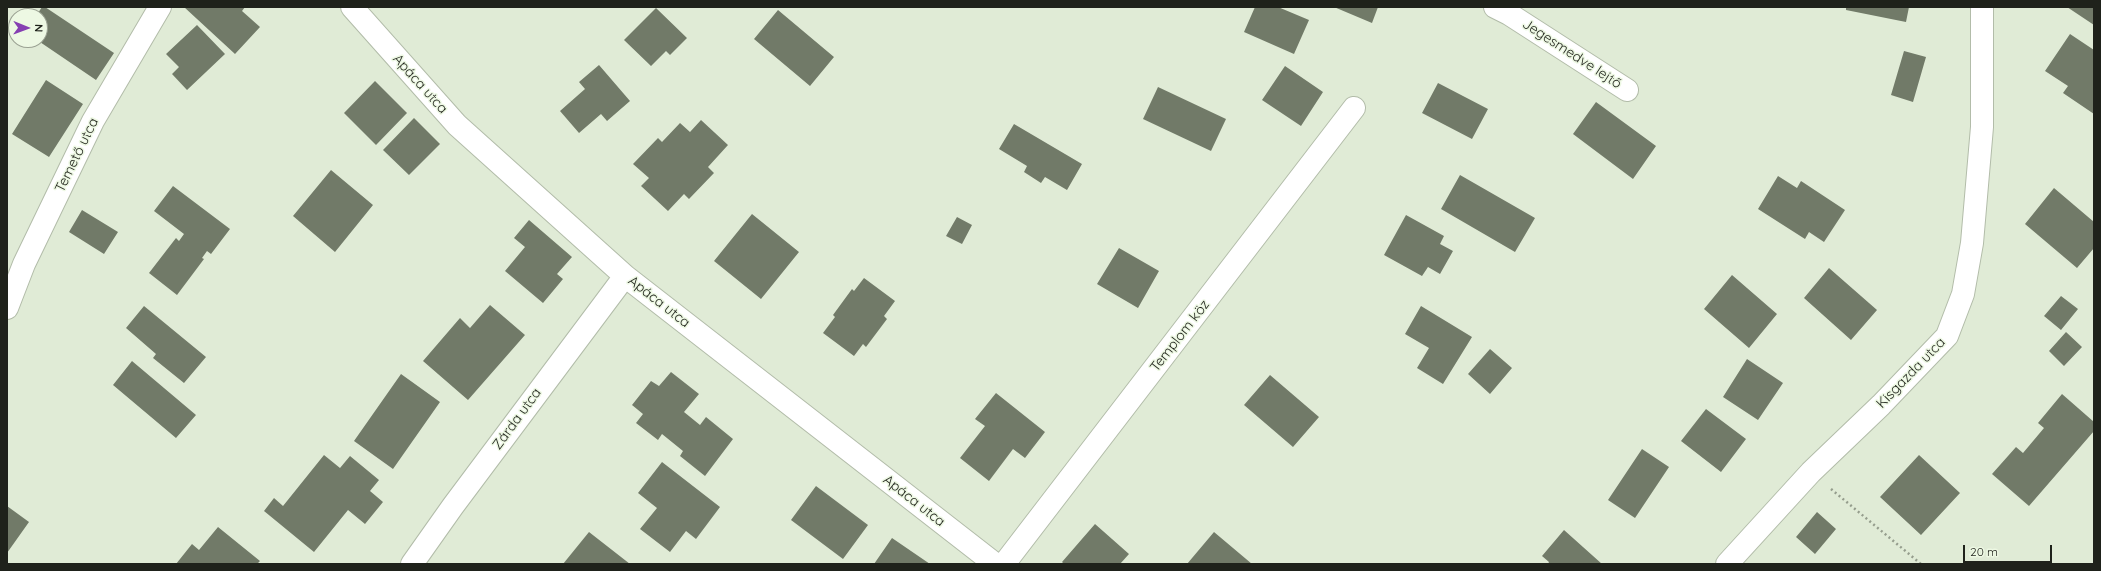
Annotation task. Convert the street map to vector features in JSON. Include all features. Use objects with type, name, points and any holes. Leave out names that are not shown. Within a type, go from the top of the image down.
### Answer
[{"type":"street","name":"Temető utca","points":[[7,308],[24,264],[93,121],[160,7]]},
{"type":"street","name":"Apáca utca","points":[[352,7],[457,125],[624,276],[995,564]]},
{"type":"street","name":"Jegesmedve lejtő","points":[[1495,7],[1509,14],[1627,90]]},
{"type":"street","name":"Kisgazda utca","points":[[1727,564],[1811,472],[1881,405],[1947,336],[1963,294],[1972,243],[1982,127],[1982,7]]},
{"type":"street","name":"Templom köz","points":[[1004,564],[1354,108]]},
{"type":"street","name":"Zárda utca","points":[[412,564],[518,417],[624,276]]},
{"type":"path","points":[[1811,472],[1921,564]]},
{"type":"building","points":[[184,7],[245,7],[242,11],[260,27],[235,54]]},
{"type":"building","points":[[1255,7],[1278,7],[1309,20],[1294,54],[1244,32]]},
{"type":"building","points":[[1334,7],[1378,7],[1372,23]]},
{"type":"building","points":[[1846,7],[1909,7],[1906,22],[1846,10]]},
{"type":"building","points":[[2067,7],[2094,7],[2094,25]]},
{"type":"building","points":[[656,8],[687,38],[670,55],[666,51],[651,66],[624,40]]},
{"type":"building","points":[[48,9],[114,53],[96,80],[48,47]]},
{"type":"building","points":[[778,10],[834,57],[810,86],[754,39]]},
{"type":"building","points":[[197,25],[225,54],[187,90],[172,74],[179,67],[166,54]]},
{"type":"building","points":[[2070,34],[2094,50],[2094,114],[2063,93],[2068,86],[2045,71]]},
{"type":"building","points":[[1904,51],[1926,57],[1913,102],[1891,95]]},
{"type":"building","points":[[599,65],[630,101],[607,121],[601,114],[579,133],[560,111],[585,89],[579,82]]},
{"type":"building","points":[[1285,66],[1323,92],[1301,126],[1262,100]]},
{"type":"building","points":[[46,80],[83,104],[49,157],[12,134]]},
{"type":"building","points":[[375,81],[407,113],[376,145],[344,113]]},
{"type":"building","points":[[1438,83],[1488,109],[1472,139],[1422,113]]},
{"type":"building","points":[[1158,87],[1226,119],[1211,151],[1143,119]]},
{"type":"building","points":[[1596,102],[1656,146],[1633,179],[1573,134]]},
{"type":"building","points":[[414,118],[440,144],[409,175],[383,150]]},
{"type":"building","points":[[701,120],[728,145],[708,167],[714,173],[689,199],[684,194],[668,211],[641,186],[649,178],[633,164],[658,138],[662,142],[680,123],[690,132]]},
{"type":"building","points":[[1014,124],[1082,164],[1067,190],[1045,177],[1041,183],[1024,172],[1027,166],[999,149]]},
{"type":"building","points":[[331,170],[373,205],[335,252],[293,216]]},
{"type":"building","points":[[1460,175],[1535,218],[1515,252],[1441,209]]},
{"type":"building","points":[[1778,176],[1797,188],[1801,181],[1845,210],[1824,242],[1809,232],[1805,239],[1758,209]]},
{"type":"building","points":[[173,186],[230,229],[211,254],[207,251],[202,258],[204,259],[177,295],[149,273],[176,238],[179,241],[184,234],[154,211]]},
{"type":"building","points":[[2054,188],[2094,222],[2094,248],[2077,268],[2025,224]]},
{"type":"building","points":[[82,210],[118,232],[104,254],[69,232]]},
{"type":"building","points":[[752,214],[799,252],[761,299],[714,261]]},
{"type":"building","points":[[1406,215],[1444,236],[1440,244],[1453,251],[1440,274],[1428,267],[1422,276],[1384,255]]},
{"type":"building","points":[[957,217],[972,225],[962,244],[946,236]]},
{"type":"building","points":[[529,220],[572,257],[557,274],[563,279],[543,303],[505,271],[525,247],[514,238]]},
{"type":"building","points":[[1119,248],[1159,271],[1138,308],[1097,284]]},
{"type":"building","points":[[1829,268],[1877,310],[1851,340],[1804,298]]},
{"type":"building","points":[[1732,275],[1777,314],[1749,348],[1704,309]]},
{"type":"building","points":[[864,278],[895,301],[884,316],[887,319],[866,347],[863,344],[854,356],[823,333],[835,317],[833,315],[852,289],[854,291]]},
{"type":"building","points":[[2061,296],[2078,309],[2061,330],[2044,316]]},
{"type":"building","points":[[490,305],[525,335],[468,400],[423,361],[460,318],[470,328]]},
{"type":"building","points":[[144,306],[206,357],[184,383],[153,358],[156,354],[126,328]]},
{"type":"building","points":[[1421,306],[1472,337],[1443,384],[1417,368],[1429,348],[1405,334]]},
{"type":"building","points":[[2066,332],[2082,347],[2064,366],[2049,351]]},
{"type":"building","points":[[1490,349],[1512,368],[1490,394],[1468,374]]},
{"type":"building","points":[[1747,359],[1783,383],[1758,420],[1723,397]]},
{"type":"building","points":[[132,361],[196,415],[176,438],[113,385]]},
{"type":"building","points":[[671,372],[699,394],[684,412],[700,425],[706,417],[733,439],[705,476],[680,456],[683,451],[662,434],[658,440],[636,423],[643,414],[632,405],[651,381],[659,386]]},
{"type":"building","points":[[401,374],[440,402],[393,469],[354,441]]},
{"type":"building","points":[[1270,375],[1319,417],[1293,447],[1244,405]]},
{"type":"building","points":[[996,393],[1045,432],[1025,458],[1013,449],[989,481],[960,458],[985,426],[975,419]]},
{"type":"building","points":[[2062,394],[2094,422],[2094,431],[2029,506],[1992,474],[2016,447],[2023,453],[2044,428],[2038,423]]},
{"type":"building","points":[[1706,409],[1746,439],[1721,472],[1681,441]]},
{"type":"building","points":[[1642,449],[1669,467],[1635,518],[1608,500]]},
{"type":"building","points":[[324,455],[340,468],[350,456],[379,480],[370,491],[383,502],[365,524],[348,510],[314,552],[264,511],[274,498],[283,506]]},
{"type":"building","points":[[1919,455],[1960,493],[1921,535],[1880,497]]},
{"type":"building","points":[[662,462],[720,507],[696,539],[686,531],[670,552],[640,529],[657,508],[638,493]]},
{"type":"building","points":[[816,486],[868,525],[843,559],[791,520]]},
{"type":"building","points":[[7,506],[29,522],[7,553]]},
{"type":"building","points":[[1817,512],[1836,529],[1815,554],[1796,537]]},
{"type":"building","points":[[1095,524],[1129,554],[1120,564],[1064,564],[1062,562]]},
{"type":"building","points":[[218,527],[260,561],[257,564],[176,564],[192,544],[199,550]]},
{"type":"building","points":[[1564,530],[1602,564],[1548,564],[1549,562],[1542,556]]},
{"type":"building","points":[[589,532],[630,564],[563,564]]},
{"type":"building","points":[[1214,532],[1252,564],[1187,564]]},
{"type":"building","points":[[892,538],[930,564],[874,564]]}]
